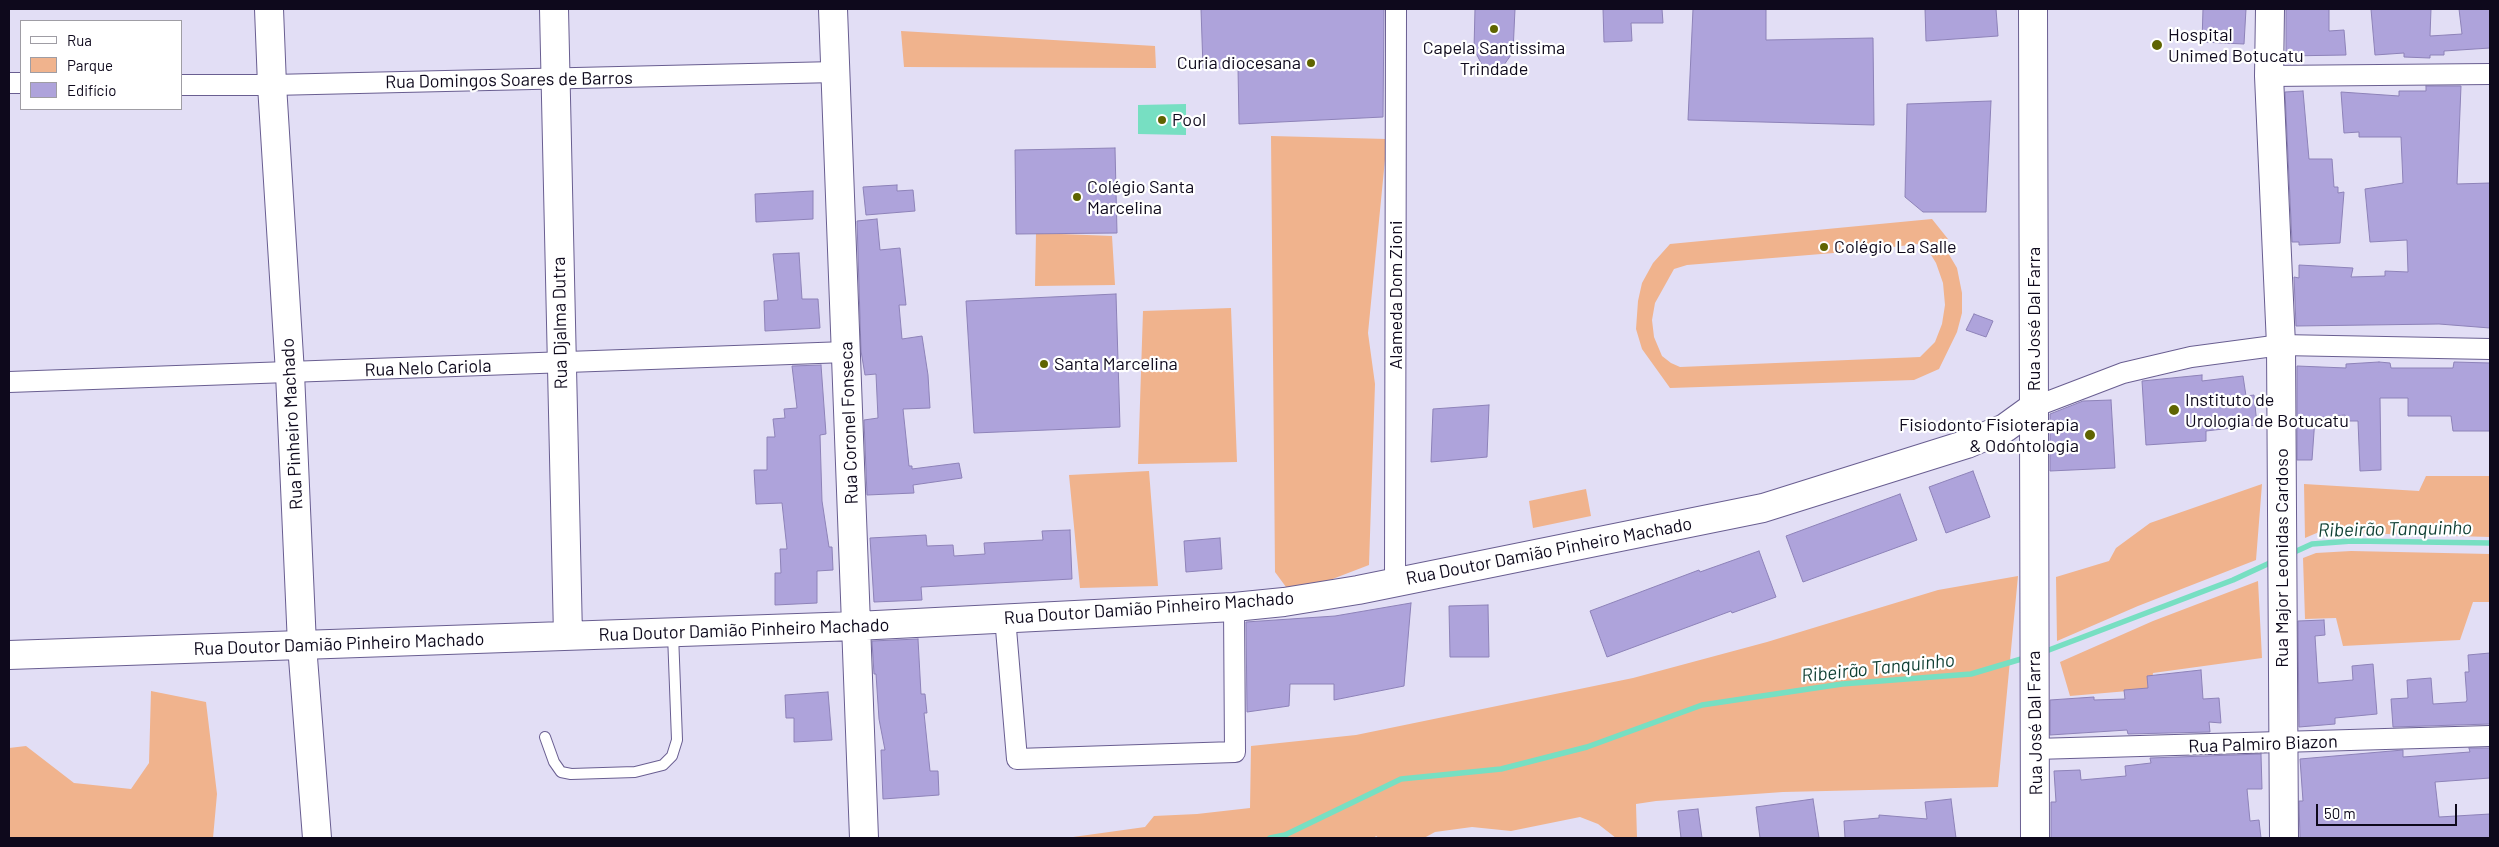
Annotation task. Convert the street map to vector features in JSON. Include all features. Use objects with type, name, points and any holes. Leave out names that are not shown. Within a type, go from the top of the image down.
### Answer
[{"type":"street","name":"Rua Pinheiro Machado","points":[[269,9],[290,373],[302,645],[317,838]]},
{"type":"street","name":"Rua Djalma Dutra","points":[[554,9],[568,636]]},
{"type":"street","name":"Rua Coronel Fonseca","points":[[834,9],[864,838]]},
{"type":"street","name":"Alameda Dom Zioni","points":[[1395,582],[1396,9]]},
{"type":"street","name":"Rua José Dal Farra","points":[[2033,9],[2033,673],[2035,838]]},
{"type":"street","name":"Rua Major Leonidas Cardoso","points":[[2270,9],[2269,76],[2281,345],[2284,838]]},
{"type":"street","name":"Rua Domingos Soares de Barros","points":[[182,85],[272,86],[836,72]]},
{"type":"street","points":[[2269,76],[2490,74]]},
{"type":"street","name":"Rua Doutor Damião Pinheiro Machado","points":[[9,655],[856,626],[1005,617],[1234,607],[1284,602],[1395,582],[1763,508],[1968,444],[2005,428],[2034,407],[2123,373],[2190,357],[2281,345],[2490,349]]},
{"type":"street","name":"Rua Nelo Cariola","points":[[9,382],[846,352]]},
{"type":"street","points":[[1005,617],[1017,759],[1235,752],[1234,607]]},
{"type":"street","name":"Rua Palmiro Biazon","points":[[2035,749],[2283,744],[2490,736]]},
{"type":"lane","points":[[545,737],[554,762],[561,772],[571,774],[642,771],[663,765],[672,756],[677,740],[673,633]]},
{"type":"green space","points":[[901,31],[1155,46],[1156,68],[904,67]]},
{"type":"green space","points":[[1271,136],[1387,139],[1368,333],[1375,384],[1369,565],[1309,588],[1286,587],[1275,572]]},
{"type":"green space","points":[[1932,219],[1948,239],[1941,241],[1957,268],[1962,293],[1962,313],[1957,332],[1939,369],[1914,380],[1670,388],[1642,349],[1636,329],[1638,301],[1642,283],[1653,263],[1670,244]],"holes":[[[1917,244],[1928,250],[1936,263],[1943,283],[1945,305],[1942,324],[1935,342],[1920,357],[1680,367],[1662,356],[1654,337],[1652,320],[1655,303],[1674,269],[1687,265],[1870,250]]]},
{"type":"green space","points":[[1036,233],[1112,236],[1115,285],[1035,286]]},
{"type":"green space","points":[[1231,308],[1237,462],[1138,464],[1143,311]]},
{"type":"green space","points":[[1149,471],[1158,586],[1080,588],[1069,475]]},
{"type":"green space","points":[[2426,476],[2490,476],[2490,537],[2319,532],[2305,538],[2304,484],[2419,491]]},
{"type":"green space","points":[[2262,484],[2256,560],[2138,606],[2057,641],[2056,577],[2109,561],[2116,548],[2150,523]]},
{"type":"green space","points":[[1586,489],[1591,516],[1533,528],[1529,501]]},
{"type":"green space","points":[[2351,551],[2490,554],[2490,602],[2473,602],[2460,640],[2343,646],[2336,618],[2305,619],[2303,558],[2316,553]]},
{"type":"green space","points":[[2018,576],[1998,787],[1783,792],[1656,801],[1636,804],[1637,838],[1616,838],[1598,824],[1580,817],[1511,831],[1472,827],[1435,832],[1424,838],[1379,838],[1376,836],[1374,838],[1066,838],[1145,827],[1154,816],[1197,814],[1250,808],[1251,746],[1356,735],[1633,678],[1767,642],[1938,590]]},
{"type":"green space","points":[[2258,581],[2262,658],[2153,673],[2151,689],[2070,696],[2060,662],[2153,621]]},
{"type":"green space","points":[[151,691],[206,702],[217,794],[213,838],[9,838],[9,748],[26,746],[74,783],[131,789],[149,763]]},
{"type":"shaded area","name":"Pool","points":[[1186,104],[1186,135],[1138,134],[1138,105]]},
{"type":"building","name":"Curia diocesana","points":[[1201,9],[1384,9],[1383,117],[1239,124],[1238,68],[1203,68]]},
{"type":"building","name":"Capela Santissima Trindade","points":[[1475,9],[1515,9],[1513,52],[1497,75],[1481,63],[1474,49]]},
{"type":"building","points":[[1603,9],[1662,9],[1663,23],[1631,23],[1632,41],[1604,42]]},
{"type":"building","points":[[1693,9],[1766,9],[1766,40],[1873,38],[1874,125],[1688,120]]},
{"type":"building","points":[[1925,9],[1996,9],[1998,36],[1926,41]]},
{"type":"building","points":[[2203,9],[2246,9],[2244,44],[2202,42]]},
{"type":"building","points":[[2286,9],[2329,9],[2329,31],[2344,30],[2346,55],[2286,56]]},
{"type":"building","points":[[2371,9],[2431,9],[2430,36],[2462,34],[2459,9],[2490,9],[2490,48],[2444,51],[2444,55],[2430,55],[2430,58],[2404,57],[2404,53],[2375,55]]},
{"type":"building","points":[[2426,86],[2461,86],[2457,184],[2490,183],[2490,328],[2439,324],[2296,326],[2294,277],[2299,278],[2299,265],[2353,268],[2351,277],[2385,276],[2385,271],[2408,272],[2407,240],[2370,242],[2365,189],[2403,183],[2401,137],[2359,137],[2359,132],[2344,133],[2341,92],[2399,96],[2399,91],[2426,91]]},
{"type":"building","points":[[2303,91],[2309,159],[2332,159],[2334,187],[2338,187],[2338,193],[2344,192],[2340,243],[2299,245],[2299,242],[2292,242],[2285,92]]},
{"type":"building","points":[[1991,101],[1986,212],[1923,212],[1905,197],[1907,104]]},
{"type":"building","points":[[1115,148],[1117,233],[1016,234],[1015,150]]},
{"type":"building","points":[[897,185],[897,191],[913,190],[915,211],[866,215],[863,187]]},
{"type":"building","points":[[813,191],[813,219],[756,222],[755,194]]},
{"type":"building","points":[[877,219],[880,250],[900,248],[906,305],[899,305],[902,339],[922,336],[928,375],[930,408],[903,409],[909,466],[912,466],[912,469],[959,463],[962,478],[913,485],[914,493],[867,495],[864,420],[878,418],[876,374],[865,375],[861,351],[857,221]]},
{"type":"building","points":[[799,253],[802,299],[818,299],[820,328],[765,331],[764,301],[778,300],[773,254]]},
{"type":"building","name":"Santa Marcelina","points":[[1116,294],[1120,427],[974,433],[966,301]]},
{"type":"building","points":[[1974,314],[1993,321],[1986,337],[1966,330]]},
{"type":"building","points":[[2454,362],[2490,363],[2490,431],[2453,431],[2451,416],[2408,416],[2408,398],[2380,398],[2381,470],[2360,471],[2358,421],[2345,421],[2345,415],[2315,418],[2312,460],[2297,460],[2297,366],[2346,368],[2346,364],[2390,363],[2391,368],[2453,368]]},
{"type":"building","points":[[821,365],[826,434],[820,435],[822,501],[829,547],[832,547],[833,570],[817,571],[817,603],[775,605],[775,573],[781,573],[780,549],[787,549],[782,503],[756,504],[754,470],[767,470],[767,437],[775,437],[773,419],[785,418],[784,409],[797,408],[792,366]]},
{"type":"building","name":"Instituto de Urologia de Botucatu","points":[[2202,375],[2202,381],[2243,376],[2246,396],[2254,395],[2257,425],[2206,431],[2206,441],[2146,445],[2142,381]]},
{"type":"building","name":"Fisiodonto Fisioterapia & Odontologia","points":[[2111,400],[2115,468],[2050,471],[2050,414],[2083,401]]},
{"type":"building","points":[[1489,405],[1487,457],[1431,462],[1433,409]]},
{"type":"building","points":[[1973,471],[1990,517],[1946,533],[1929,487]]},
{"type":"building","points":[[1900,494],[1917,540],[1803,582],[1786,536]]},
{"type":"building","points":[[1070,530],[1072,579],[921,587],[922,600],[874,602],[870,538],[926,535],[927,546],[953,545],[954,556],[985,554],[984,543],[1043,540],[1042,531]]},
{"type":"building","points":[[1220,538],[1222,569],[1186,572],[1184,541]]},
{"type":"building","points":[[1759,551],[1776,597],[1732,613],[1731,611],[1607,657],[1590,611],[1699,570],[1700,572]]},
{"type":"building","points":[[1411,603],[1404,686],[1334,700],[1334,684],[1290,684],[1289,706],[1247,712],[1246,622],[1335,616]]},
{"type":"building","points":[[1488,605],[1489,657],[1450,657],[1449,606]]},
{"type":"building","points":[[2324,620],[2325,635],[2315,636],[2318,683],[2353,680],[2352,666],[2373,664],[2377,714],[2335,718],[2335,724],[2299,727],[2298,621]]},
{"type":"building","points":[[918,639],[921,694],[925,694],[927,713],[924,713],[930,771],[938,771],[939,795],[883,799],[881,750],[885,750],[879,719],[872,641]]},
{"type":"building","points":[[2490,653],[2490,724],[2393,727],[2391,699],[2408,698],[2407,680],[2431,678],[2433,704],[2466,702],[2465,672],[2469,672],[2468,655]]},
{"type":"building","points":[[2201,670],[2203,699],[2219,698],[2221,723],[2209,722],[2210,732],[2128,734],[2127,730],[2050,735],[2050,700],[2094,697],[2094,700],[2125,699],[2124,690],[2148,688],[2147,676]]},
{"type":"building","points":[[828,692],[832,740],[794,742],[794,718],[786,718],[785,695]]},
{"type":"building","points":[[2469,748],[2490,748],[2490,778],[2435,782],[2439,817],[2490,814],[2490,838],[2300,838],[2299,801],[2303,801],[2300,759],[2403,750],[2403,757],[2470,752]]},
{"type":"building","points":[[2261,754],[2262,789],[2247,789],[2250,821],[2259,820],[2261,838],[2051,838],[2051,802],[2056,802],[2054,771],[2080,770],[2081,780],[2126,776],[2125,766],[2151,763],[2150,758]]},
{"type":"building","points":[[1813,799],[1819,838],[1760,838],[1756,807]]},
{"type":"building","points":[[1951,799],[1956,838],[1845,838],[1844,821],[1879,818],[1879,815],[1927,819],[1925,802]]},
{"type":"building","points":[[1698,809],[1702,838],[1681,838],[1678,811]]},
{"type":"waterway","name":"Ribeirão Tanquinho","points":[[2290,554],[2312,544],[2352,541],[2490,543]]},
{"type":"waterway","name":"Ribeirão Tanquinho","points":[[2041,653],[2233,580],[2274,561]]},
{"type":"waterway","name":"Ribeirão Tanquinho","points":[[1270,838],[1285,835],[1401,779],[1501,769],[1587,747],[1702,705],[1842,684],[1971,674],[2028,657]]},
{"type":"place","name":"Capela Santissima Trindade","points":[[1494,29]]},
{"type":"place","name":"Hospital Unimed Botucatu","points":[[2157,45]]},
{"type":"place","name":"Curia diocesana","points":[[1311,63]]},
{"type":"place","name":"Pool","points":[[1162,120]]},
{"type":"place","name":"Colégio Santa Marcelina","points":[[1077,197]]},
{"type":"place","name":"Colégio La Salle","points":[[1824,247]]},
{"type":"place","name":"Santa Marcelina","points":[[1044,364]]},
{"type":"place","name":"Instituto de Urologia de Botucatu","points":[[2174,410]]},
{"type":"place","name":"Fisiodonto Fisioterapia & Odontologia","points":[[2090,435]]}]
